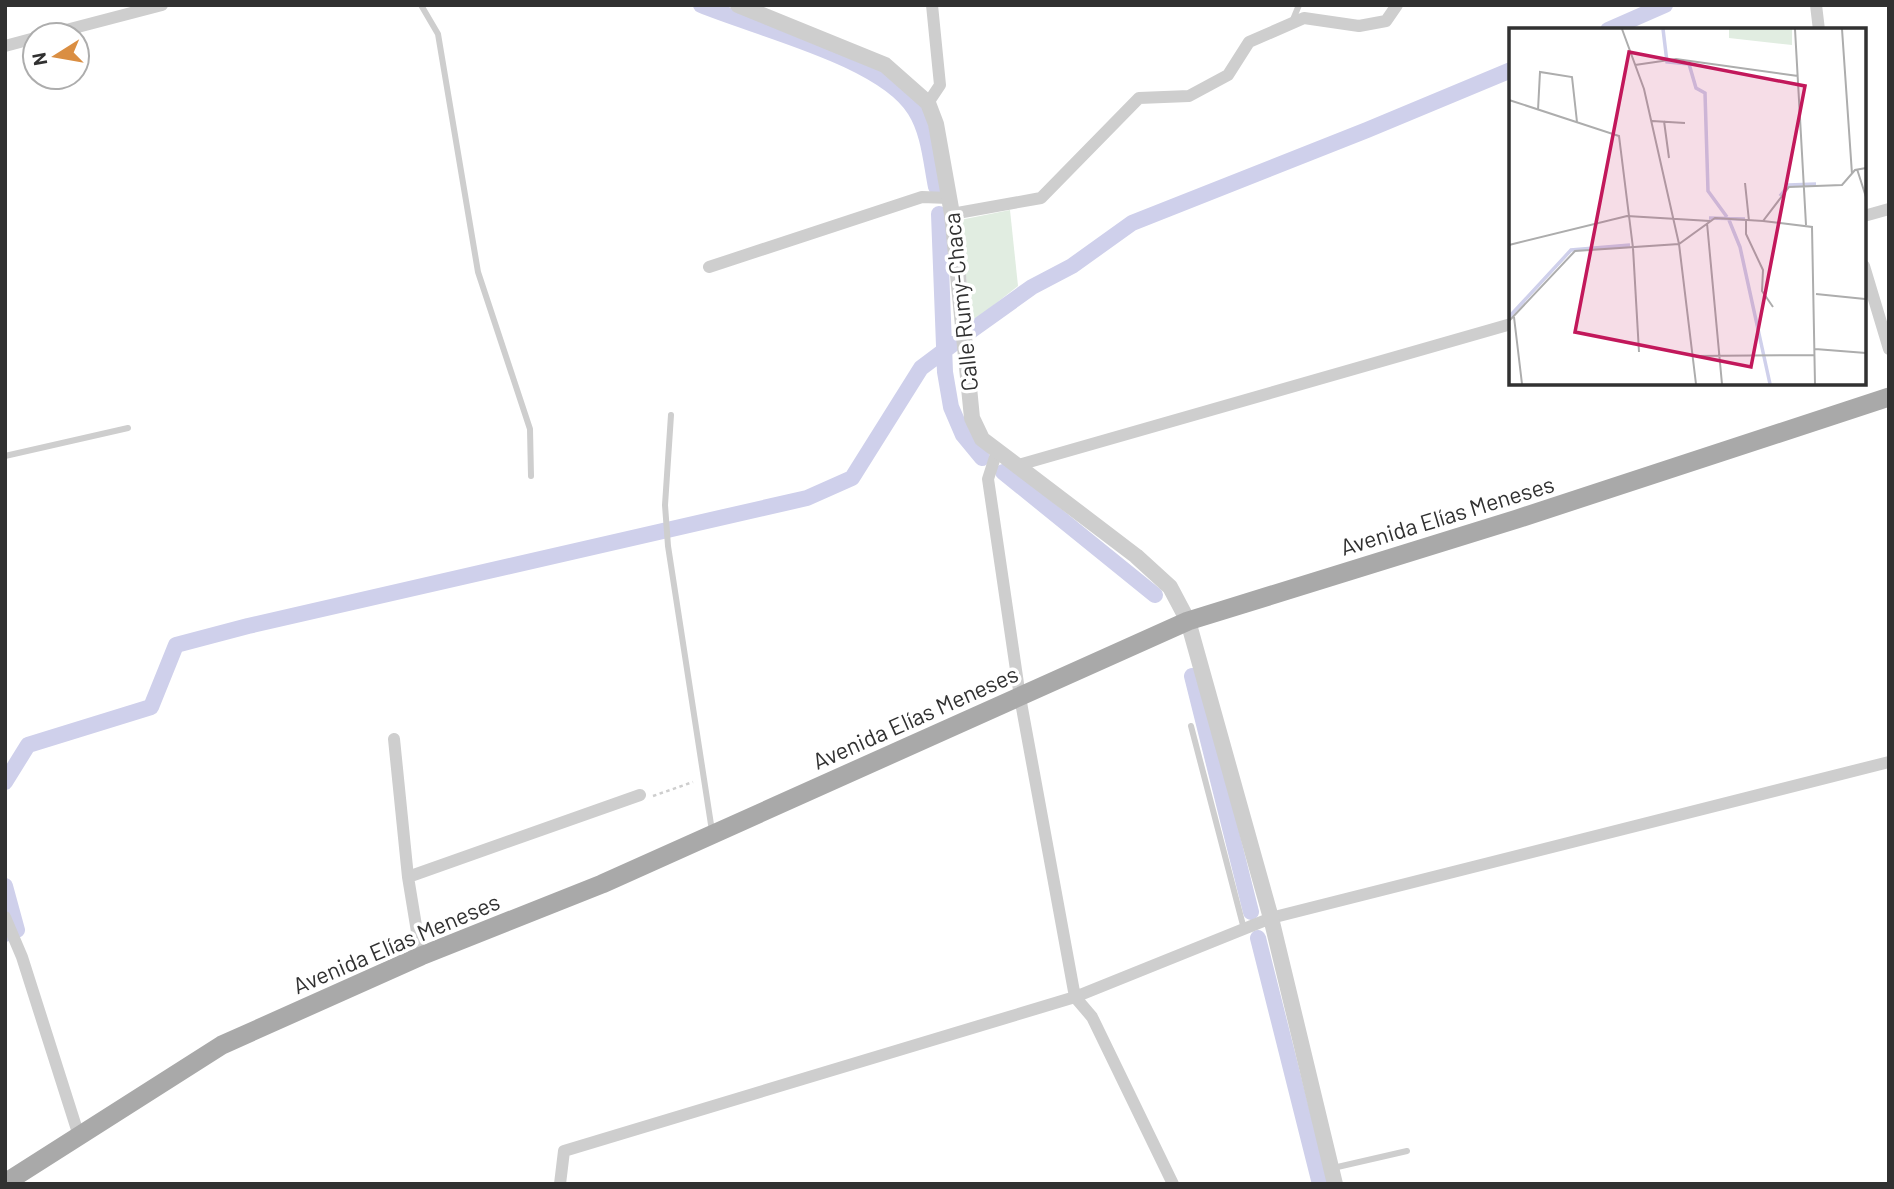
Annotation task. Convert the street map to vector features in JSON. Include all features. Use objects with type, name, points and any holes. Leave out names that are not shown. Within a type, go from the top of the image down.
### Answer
[{"type":"main road","name":"Avenida Elías Meneses","points":[[5,1183],[222,1045],[421,956],[602,884],[1188,621],[1517,519],[1889,397]]},
{"type":"street","points":[[91,24],[162,5]]},
{"type":"street","points":[[738,5],[885,65],[928,103],[940,85],[932,5]]},
{"type":"street","points":[[709,267],[922,197],[951,206],[1041,198],[1139,98],[1189,96],[1228,75],[1249,42],[1304,18],[1359,26],[1386,21],[1397,5]]},
{"type":"street","points":[[1816,5],[1819,28]]},
{"type":"street","name":"Calle Rumy-Chaca","points":[[928,103],[936,124],[951,206],[972,418],[982,439],[1136,556],[1170,587],[1188,621],[1271,918],[1333,1176]]},
{"type":"street","points":[[1866,215],[1889,209]]},
{"type":"street","points":[[1866,274],[1889,349]]},
{"type":"street","points":[[1015,466],[1509,325]]},
{"type":"street","points":[[997,451],[988,479],[1020,697],[1075,997],[1092,1017],[1173,1184]]},
{"type":"street","points":[[394,739],[408,877],[421,956]]},
{"type":"street","points":[[560,1184],[564,1151],[1075,997],[1271,918],[1889,762]]},
{"type":"street","points":[[408,877],[640,796]]},
{"type":"street","points":[[5,917],[22,957],[79,1136]]},
{"type":"lane","points":[[421,5],[438,34],[478,272],[530,429],[531,476]]},
{"type":"lane","points":[[1291,23],[1299,5]]},
{"type":"lane","points":[[671,415],[665,505],[668,546],[712,833]]},
{"type":"lane","points":[[5,456],[128,428]]},
{"type":"lane","points":[[1191,726],[1244,929]]},
{"type":"lane","points":[[1333,1176],[1408,1151]]},
{"type":"path","points":[[640,796],[650,797],[704,778]]},
{"type":"shaded area","points":[[1010,210],[1018,286],[971,323],[960,220]]},
{"type":"waterway","points":[[701,5],[848,60],[876,75],[899,92],[920,119],[929,147],[936,187]]},
{"type":"waterway","points":[[1613,28],[1665,5]]},
{"type":"waterway","points":[[972,330],[1032,287],[1072,266],[1132,223],[1509,71]]},
{"type":"waterway","points":[[939,214],[945,372],[951,407],[963,435],[982,458]]},
{"type":"waterway","points":[[5,782],[28,745],[151,707],[176,645],[248,626],[807,498],[852,478],[921,368],[953,344]]},
{"type":"waterway","points":[[1003,472],[1155,595]]},
{"type":"waterway","points":[[1192,676],[1251,912]]},
{"type":"waterway","points":[[5,886],[17,930],[5,934]]},
{"type":"waterway","points":[[1258,938],[1320,1184]]}]
